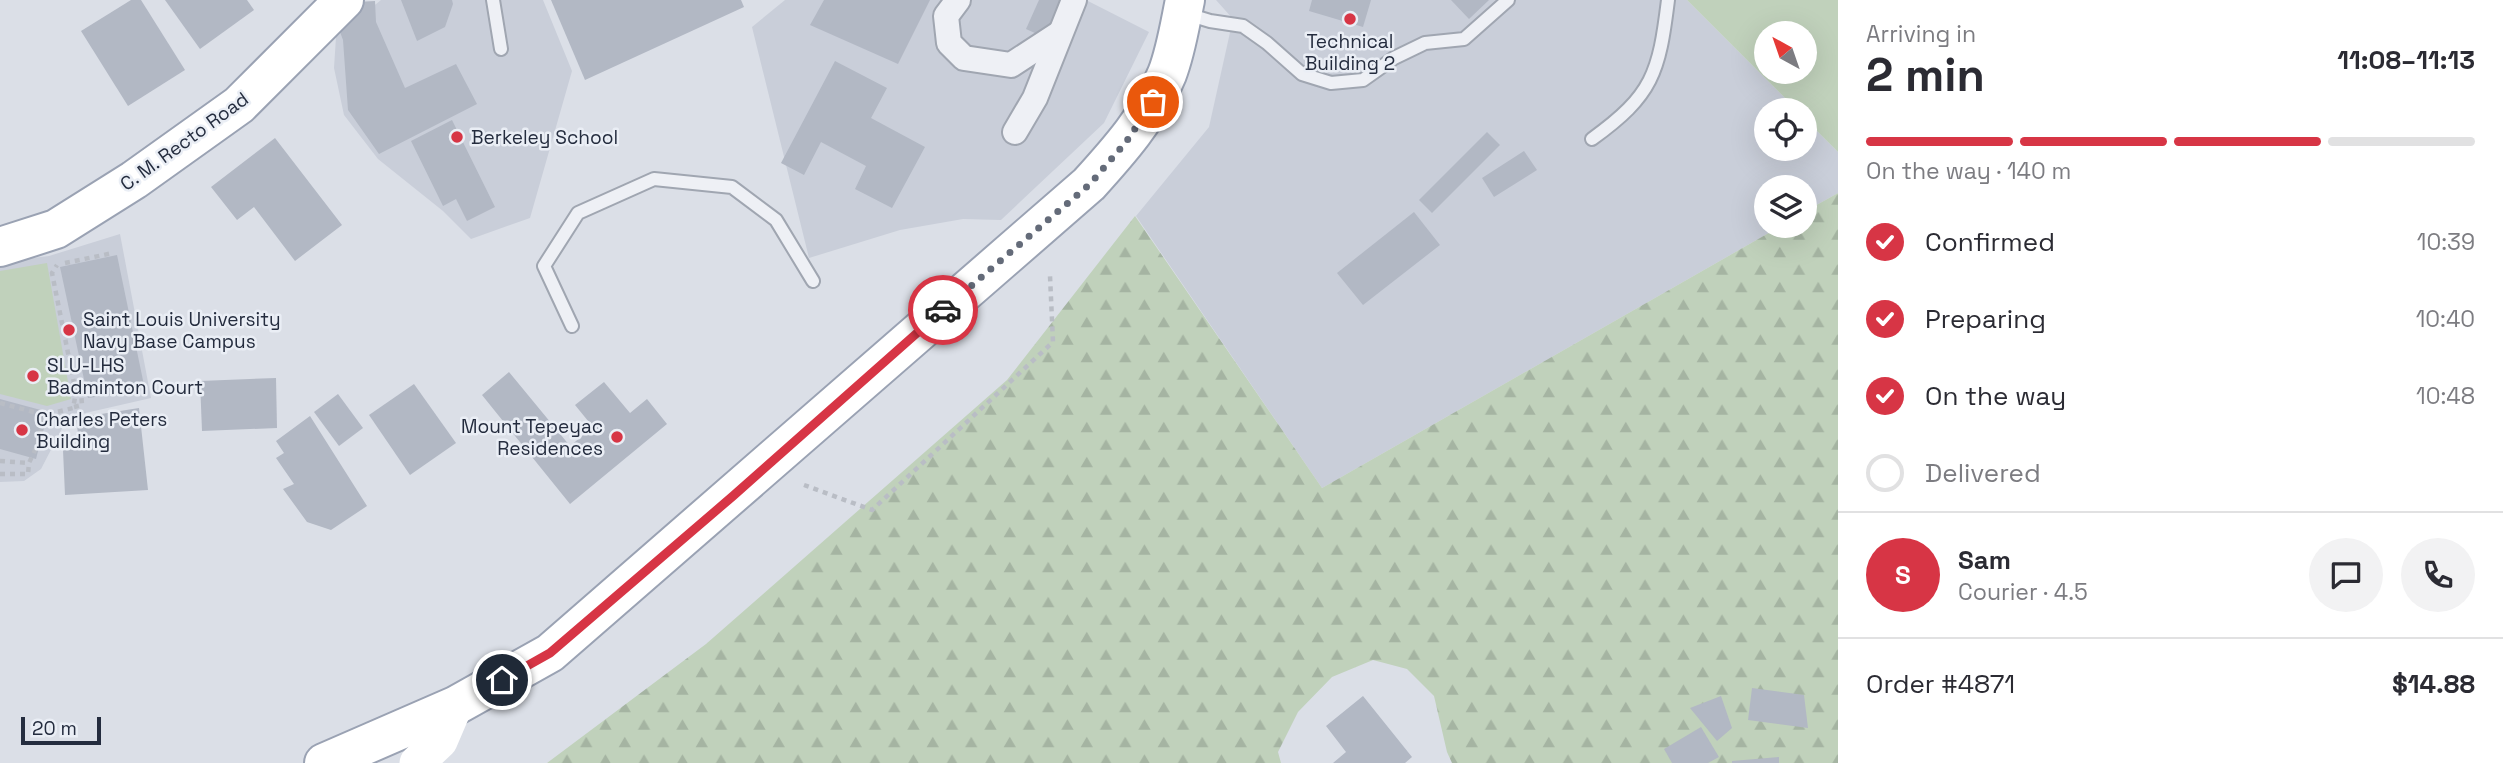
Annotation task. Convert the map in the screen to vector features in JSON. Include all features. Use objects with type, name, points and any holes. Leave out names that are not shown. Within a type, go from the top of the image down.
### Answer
[{"type":"main road","name":"C. M. Recto Road","points":[[0,247],[56,229],[134,180],[239,105],[344,0]]},
{"type":"main road","points":[[324,763],[455,706],[550,653],[1090,184],[1126,142],[1153,102],[1167,73],[1184,6]]},
{"type":"main road","points":[[417,763],[440,741],[455,706]]},
{"type":"street","points":[[958,0],[946,16],[949,43],[964,58],[1012,65],[1060,33]]},
{"type":"street","points":[[1015,132],[1035,98],[1074,0]]},
{"type":"lane","points":[[493,0],[501,49]]},
{"type":"lane","points":[[1184,6],[1210,21],[1243,26],[1302,74],[1331,83],[1363,80],[1394,58],[1425,43],[1464,39],[1508,0]]},
{"type":"lane","points":[[1592,139],[1617,121],[1641,97],[1657,68],[1668,0]]},
{"type":"lane","points":[[572,326],[544,266],[578,214],[654,179],[732,187],[776,220],[813,281]]},
{"type":"path","points":[[73,408],[76,393],[52,272],[54,266],[113,253]]},
{"type":"path","points":[[804,485],[873,510],[1052,342],[1050,276]]},
{"type":"path","points":[[0,403],[45,415],[82,405],[80,380],[83,374]]},
{"type":"path","points":[[0,474],[28,474],[45,415]]},
{"type":"path","points":[[0,461],[29,463]]},
{"type":"shaded area","name":"Berkeley School","points":[[381,0],[543,0],[572,71],[530,218],[471,239],[443,211],[378,159],[344,115],[334,68],[336,37]]},
{"type":"shaded area","points":[[785,0],[1086,0],[1149,32],[1104,123],[1001,220],[963,219],[900,230],[809,258],[752,27]]},
{"type":"shaded area","points":[[1216,0],[1687,0],[1754,67],[1754,84],[1771,84],[1785,98],[1754,98],[1754,161],[1817,161],[1817,131],[1838,152],[1838,193],[1817,205],[1817,175],[1754,175],[1754,238],[1760,238],[1322,488],[1136,216],[1209,127],[1233,19]]},
{"type":"shaded area","name":"Saint Louis University Navy Base Campus","points":[[120,234],[151,398],[68,417],[41,469],[24,481],[0,482],[0,262],[49,256]]},
{"type":"green space","points":[[1687,0],[1838,0],[1838,152],[1817,131],[1817,98],[1785,98],[1771,84],[1817,84],[1817,21],[1754,21],[1754,67]]},
{"type":"green space","points":[[1838,193],[1838,763],[1452,763],[1434,696],[1407,669],[1373,660],[1332,677],[1298,712],[1278,752],[1281,763],[547,763],[706,644],[1007,380],[1135,216],[1322,488],[1760,238],[1817,238],[1817,205]]},
{"type":"green space","points":[[47,263],[71,399],[47,406],[0,394],[0,271]]},
{"type":"building","points":[[131,0],[141,0],[185,70],[128,106],[81,31]]},
{"type":"building","points":[[165,0],[247,0],[254,10],[200,49]]},
{"type":"building","points":[[401,0],[452,0],[453,4],[445,27],[417,41]]},
{"type":"building","points":[[551,0],[741,0],[744,7],[585,80]]},
{"type":"building","points":[[824,0],[930,0],[898,64],[810,25]]},
{"type":"building","points":[[1039,0],[1065,2],[1048,39],[1026,29]]},
{"type":"building","name":"Technical Building 2","points":[[1312,0],[1371,0],[1363,27],[1309,11]]},
{"type":"building","points":[[1451,0],[1489,0],[1469,19]]},
{"type":"building","points":[[375,1],[376,22],[405,88],[456,64],[477,104],[379,154],[348,110],[343,40],[337,24],[356,2]]},
{"type":"building","points":[[835,61],[887,88],[871,118],[925,147],[892,208],[855,189],[866,166],[821,142],[804,175],[781,163]]},
{"type":"building","points":[[452,120],[495,207],[467,221],[456,199],[443,206],[411,141]]},
{"type":"building","points":[[1487,132],[1500,145],[1432,213],[1419,200]]},
{"type":"building","points":[[275,138],[342,225],[295,261],[254,207],[237,220],[211,187]]},
{"type":"building","points":[[1524,151],[1537,170],[1494,197],[1482,178]]},
{"type":"building","points":[[1414,212],[1440,245],[1363,305],[1337,273]]},
{"type":"building","points":[[117,255],[145,390],[88,398],[60,267]]},
{"type":"building","name":"Mount Tepeyac Residences","points":[[509,372],[570,446],[593,427],[575,405],[604,382],[630,413],[647,399],[667,424],[570,504],[482,395]]},
{"type":"building","points":[[276,378],[277,428],[202,431],[200,381]]},
{"type":"building","points":[[414,384],[456,443],[410,475],[369,415]]},
{"type":"building","points":[[338,394],[363,428],[339,446],[314,412]]},
{"type":"building","name":"Charles Peters Building","points":[[0,399],[48,412],[36,459],[0,449]]},
{"type":"building","points":[[139,408],[148,490],[65,495],[63,450],[80,449],[76,418]]},
{"type":"building","points":[[310,416],[367,506],[331,530],[307,522],[283,489],[294,484],[276,458],[284,453],[276,441]]},
{"type":"building","points":[[1752,688],[1804,695],[1808,728],[1748,720]]},
{"type":"building","points":[[1363,696],[1412,757],[1405,763],[1333,763],[1346,752],[1326,726]]},
{"type":"building","points":[[1721,696],[1732,728],[1717,741],[1690,708]]},
{"type":"building","points":[[1701,727],[1719,757],[1708,763],[1672,763],[1664,749]]},
{"type":"building","points":[[1779,757],[1779,763],[1732,763],[1732,761]]},
{"type":"way so far","points":[[943,310],[1090,184],[1126,142],[1153,102]]},
{"type":"place","name":"Technical Building 2","points":[[1350,19]]},
{"type":"place","name":"Berkeley School","points":[[457,137]]},
{"type":"place","name":"Saint Louis University Navy Base Campus","points":[[69,330]]},
{"type":"place","name":"SLU-LHS Badminton Court","points":[[33,376]]},
{"type":"place","name":"Charles Peters Building","points":[[22,430]]},
{"type":"place","name":"Mount Tepeyac Residences","points":[[617,437]]},
{"type":"route","points":[[502,680],[550,653],[943,310]]}]
